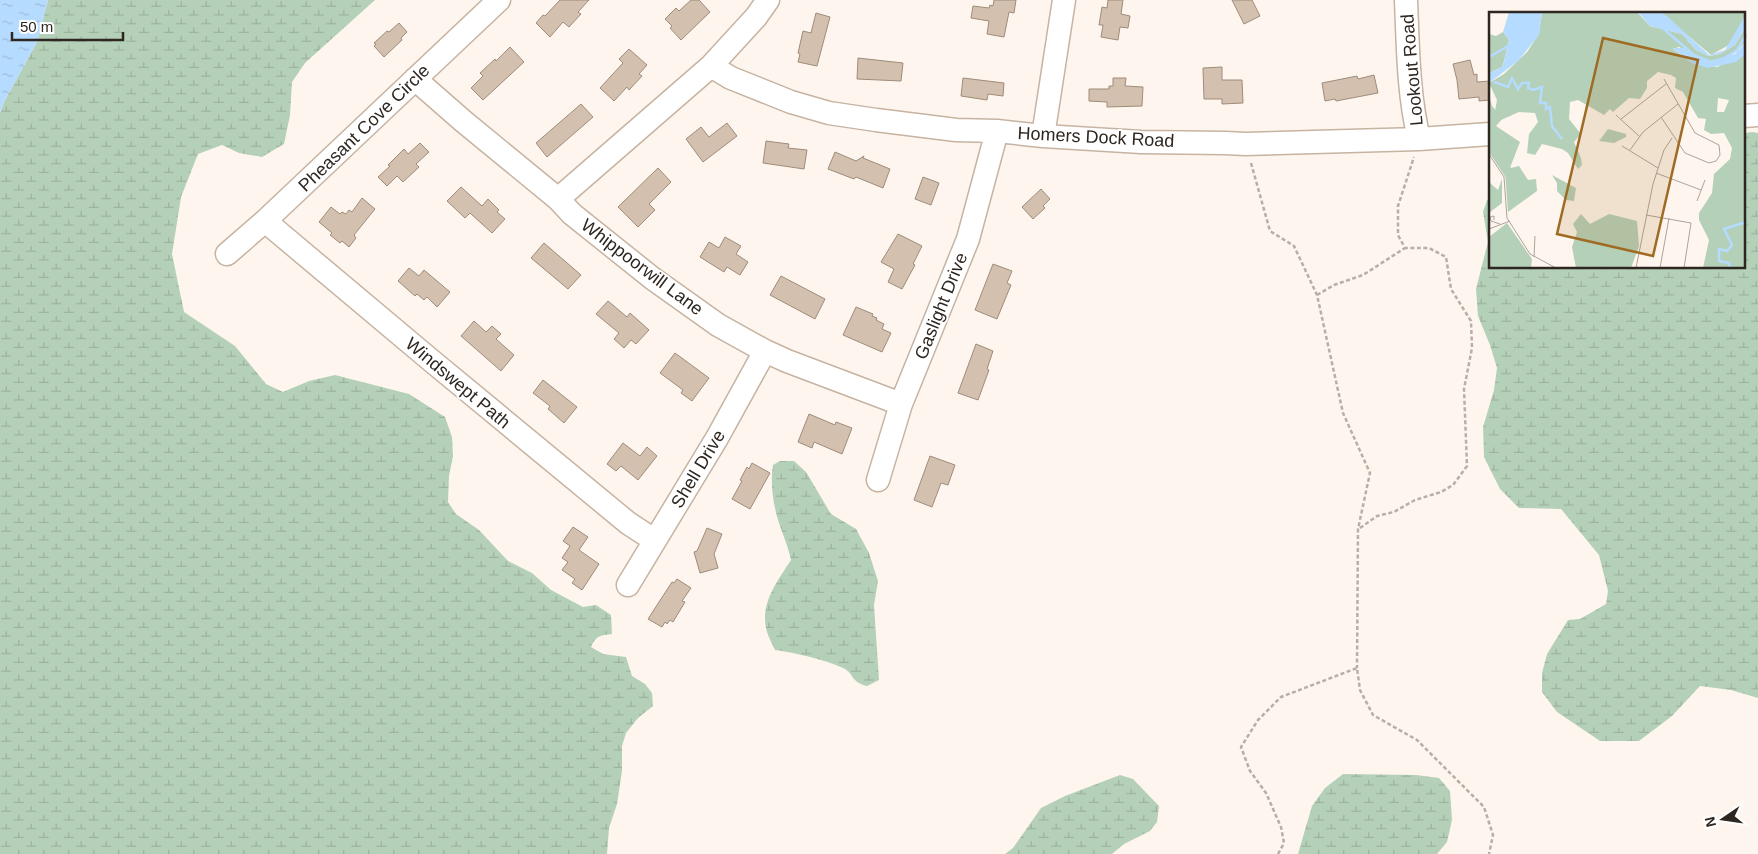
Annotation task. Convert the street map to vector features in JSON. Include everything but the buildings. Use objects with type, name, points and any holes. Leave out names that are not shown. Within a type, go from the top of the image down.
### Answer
[{"type":"street","name":"Pheasant Cove Circle","points":[[228,254],[266,221],[499,0]]},
{"type":"street","points":[[558,199],[711,66],[756,17],[768,0]]},
{"type":"street","points":[[1043,136],[1064,0]]},
{"type":"street","name":"Lookout Road","points":[[1406,0],[1408,60],[1414,118],[1420,139]]},
{"type":"street","name":"Homers Dock Road","points":[[711,66],[731,78],[791,102],[828,113],[956,130],[997,131],[1043,136],[1142,142],[1246,144],[1420,139],[1489,134]]},
{"type":"street","name":"Whippoorwill Lane","points":[[415,79],[558,199],[572,214],[652,278],[718,325],[765,351],[844,384],[900,404]]},
{"type":"street","name":"Gaslight Drive","points":[[878,480],[900,404],[968,239],[997,131]]},
{"type":"street","name":"Windswept Path","points":[[266,221],[432,362],[628,523],[654,540]]},
{"type":"street","name":"Shell Drive","points":[[628,585],[717,438],[765,351]]},
{"type":"path","points":[[1405,248],[1398,235],[1398,206],[1420,139]]},
{"type":"path","points":[[1246,144],[1270,230],[1294,246],[1317,294],[1342,413],[1370,473],[1358,529],[1357,668],[1360,690],[1373,715],[1417,740],[1484,807],[1493,835],[1489,854]]},
{"type":"path","points":[[1317,294],[1334,285],[1363,276],[1405,248],[1429,248],[1446,257],[1451,289],[1471,321],[1472,348],[1464,390],[1467,466],[1453,485],[1442,492],[1416,500],[1394,512],[1377,516],[1358,529]]},
{"type":"path","points":[[1278,854],[1284,843],[1281,827],[1266,793],[1250,771],[1241,747],[1258,720],[1281,697],[1357,668]]},
{"type":"green space","points":[[48,0],[375,0],[305,63],[292,82],[290,115],[284,144],[262,157],[239,153],[222,145],[198,154],[181,197],[172,254],[184,312],[235,346],[266,384],[283,392],[309,381],[335,375],[409,394],[445,417],[452,437],[453,456],[449,476],[448,502],[456,514],[479,530],[508,561],[532,573],[551,590],[583,607],[596,605],[611,615],[612,634],[599,637],[591,647],[603,654],[626,657],[632,676],[645,684],[652,693],[653,706],[638,718],[626,733],[622,746],[622,771],[617,804],[609,828],[607,854],[0,854],[0,113],[4,102],[37,42]]},
{"type":"green space","points":[[1746,133],[1758,133],[1758,698],[1731,690],[1700,686],[1672,716],[1639,741],[1600,741],[1557,712],[1542,692],[1542,673],[1547,654],[1568,620],[1580,619],[1606,604],[1608,591],[1599,555],[1561,509],[1519,508],[1500,489],[1484,457],[1483,427],[1494,390],[1497,368],[1478,316],[1476,289],[1488,242],[1483,212],[1487,200],[1489,199],[1489,269],[1746,269]]},
{"type":"green space","points":[[780,461],[794,461],[806,472],[831,514],[856,529],[869,553],[878,581],[874,605],[879,680],[867,686],[855,680],[846,670],[835,665],[775,650],[768,634],[765,622],[767,603],[775,585],[791,560],[777,516],[773,494],[773,465]]},
{"type":"green space","points":[[1343,774],[1416,775],[1439,778],[1450,791],[1452,820],[1447,842],[1437,854],[1298,854],[1312,806],[1325,788]]},
{"type":"green space","points":[[1120,775],[1133,779],[1159,806],[1157,822],[1150,831],[1124,844],[1112,854],[1005,854],[1013,848],[1041,808],[1065,796]]},
{"type":"water","points":[[0,0],[48,0],[37,42],[4,102],[0,113]]}]
